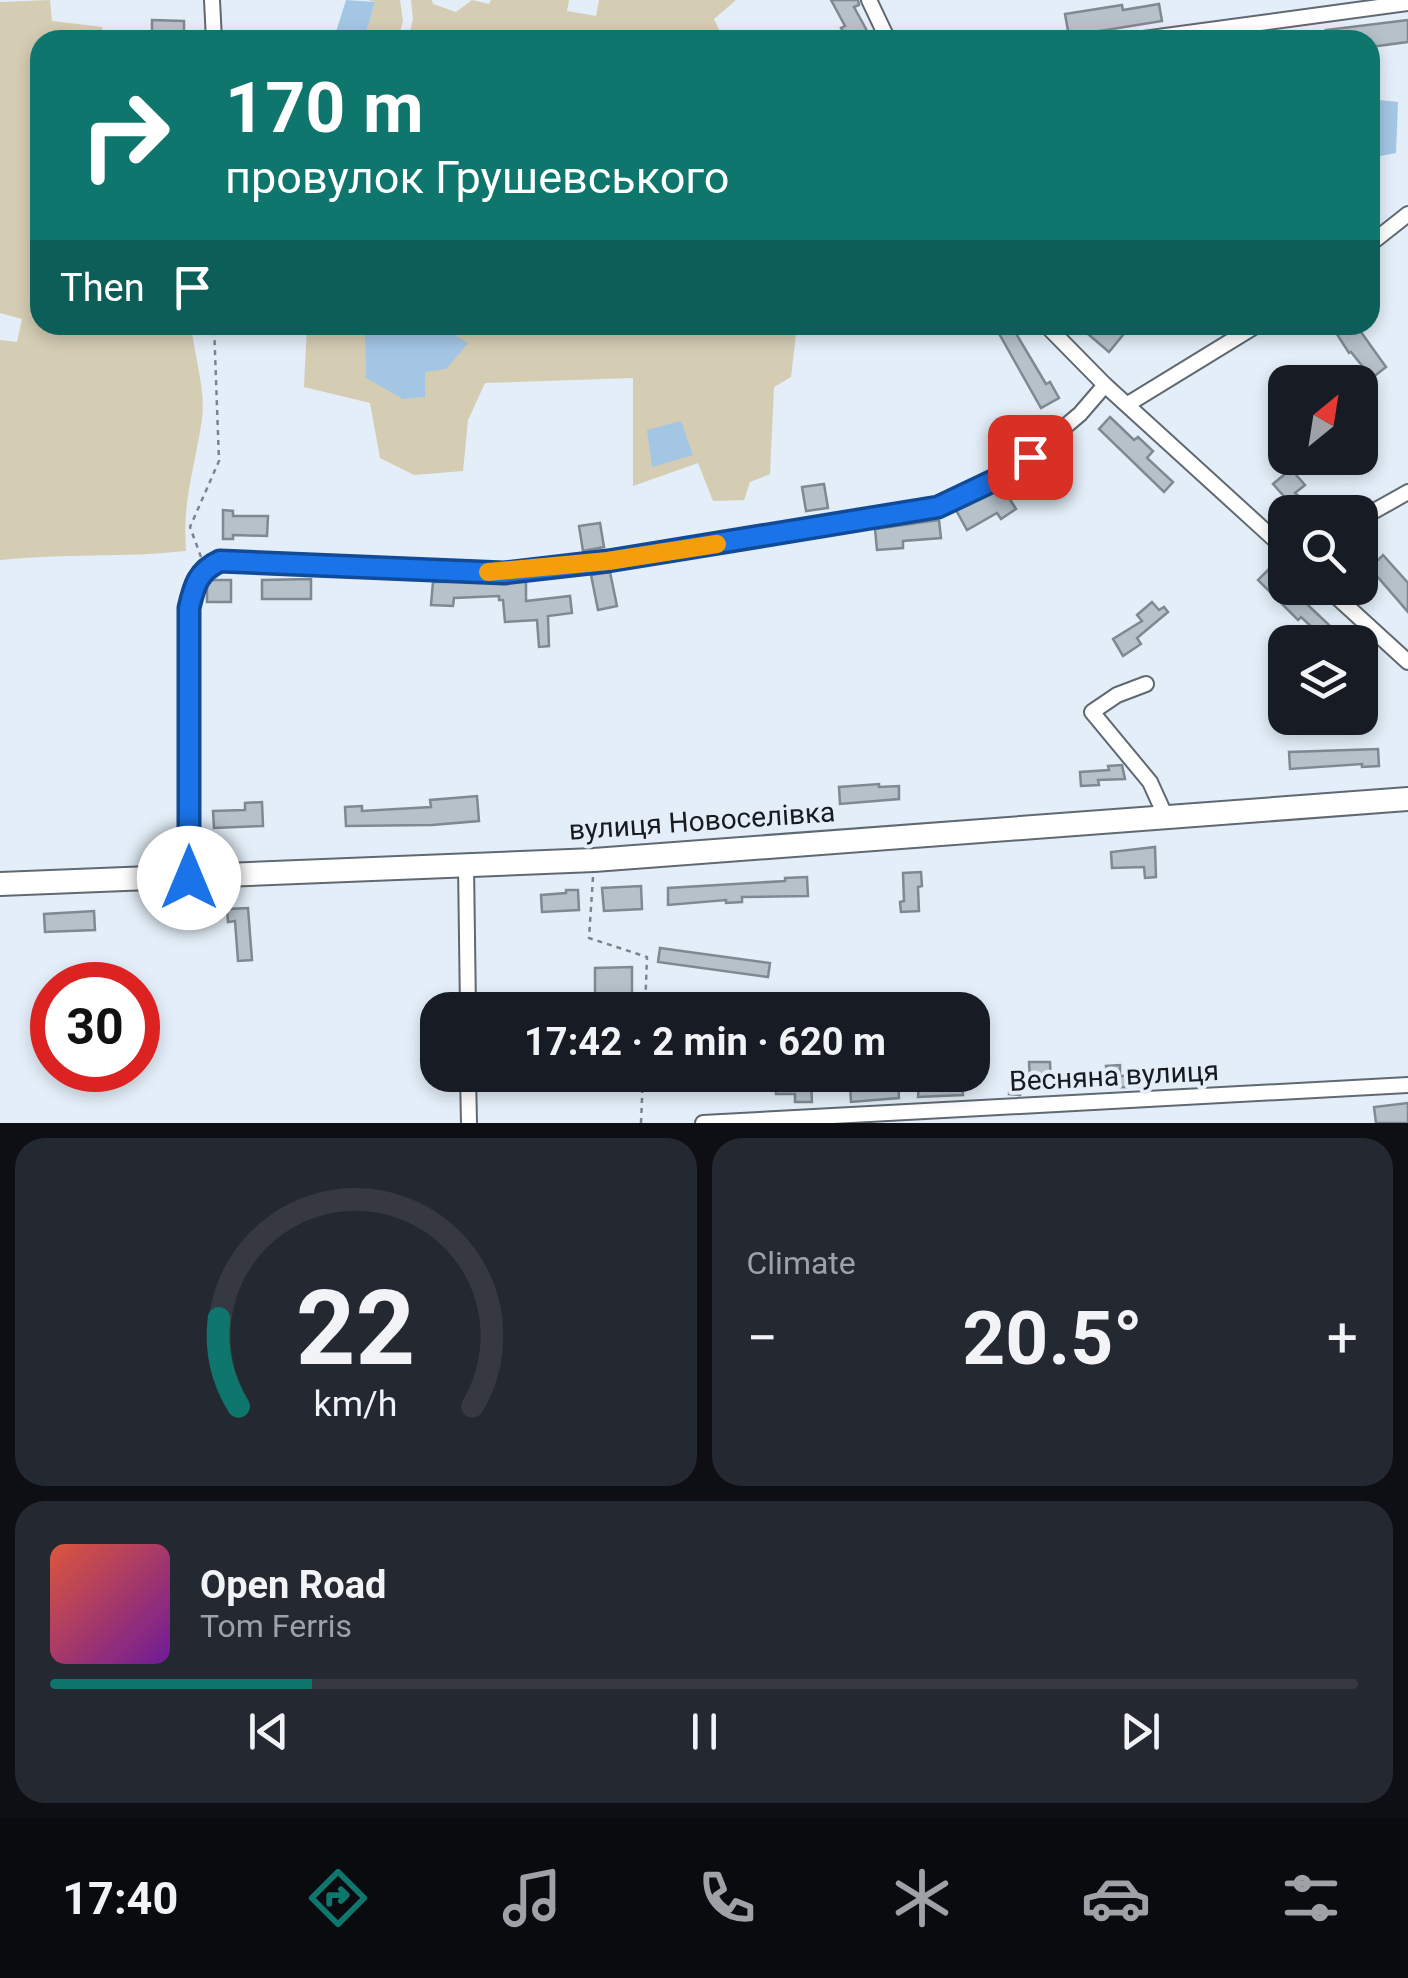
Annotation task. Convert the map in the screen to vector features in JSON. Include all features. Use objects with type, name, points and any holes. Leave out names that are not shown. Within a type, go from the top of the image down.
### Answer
[{"type":"main road","name":"вулиця Новоселівка","points":[[0,884],[594,860],[1408,799]]},
{"type":"street","points":[[212,0],[214,30]]},
{"type":"street","points":[[869,0],[883,30]]},
{"type":"street","points":[[1210,30],[1408,3]]},
{"type":"street","points":[[1380,236],[1408,214]]},
{"type":"street","points":[[1056,335],[1105,386],[1268,532]]},
{"type":"street","points":[[1128,404],[1241,335]]},
{"type":"street","points":[[189,878],[189,608],[195,584],[205,568],[220,561],[504,573],[608,561],[938,507],[999,478],[1030,457],[1080,414],[1105,386]]},
{"type":"street","points":[[1378,509],[1408,492]]},
{"type":"street","points":[[1346,605],[1408,662]]},
{"type":"street","points":[[1146,684],[1116,695],[1092,712],[1150,782],[1165,816]]},
{"type":"street","points":[[466,865],[468,992]]},
{"type":"street","name":"Весняна вулиця","points":[[703,1123],[1408,1085]]},
{"type":"street","points":[[468,1092],[468,1123]]},
{"type":"path","points":[[205,568],[190,528],[219,461],[214,335]]},
{"type":"path","points":[[594,860],[590,938],[647,958],[646,992]]},
{"type":"path","points":[[641,1123],[642,1092]]},
{"type":"shaded area","points":[[50,0],[52,21],[102,27],[103,30],[30,30],[30,335],[193,335],[203,408],[187,500],[186,551],[0,560],[0,340],[17,342],[22,319],[0,313],[0,2]]},
{"type":"shaded area","points":[[368,0],[400,0],[401,30],[367,30],[375,2]]},
{"type":"shaded area","points":[[411,0],[432,0],[433,4],[456,12],[472,0],[489,4],[491,0],[569,0],[567,11],[596,16],[599,0],[736,0],[714,19],[719,30],[410,30]]},
{"type":"shaded area","points":[[307,335],[796,335],[791,377],[774,387],[770,474],[750,482],[744,500],[713,501],[698,463],[633,486],[633,378],[485,383],[468,420],[463,471],[414,475],[380,458],[370,403],[304,387]]},
{"type":"water","points":[[346,0],[375,2],[367,30],[337,30]]},
{"type":"water","points":[[1380,100],[1398,102],[1396,153],[1380,156]]},
{"type":"water","points":[[365,335],[454,335],[468,343],[446,369],[425,372],[425,397],[403,399],[366,378]]},
{"type":"water","points":[[681,421],[693,455],[652,467],[647,430]]},
{"type":"building","points":[[831,0],[858,0],[859,5],[854,7],[867,30],[842,30],[845,26]]},
{"type":"building","points":[[1159,4],[1162,21],[1106,30],[1068,30],[1065,14],[1122,5],[1123,10]]},
{"type":"building","points":[[152,20],[184,21],[184,30],[152,30]]},
{"type":"building","points":[[1408,20],[1408,42],[1380,46],[1380,30],[1326,30]]},
{"type":"building","points":[[1000,335],[1017,335],[1046,384],[1050,382],[1059,398],[1041,408]]},
{"type":"building","points":[[1089,335],[1123,335],[1109,352]]},
{"type":"building","points":[[1337,335],[1363,335],[1386,367],[1378,373],[1378,365],[1362,365]]},
{"type":"building","points":[[1110,417],[1134,440],[1138,437],[1153,451],[1147,458],[1173,482],[1164,492],[1099,429]]},
{"type":"building","points":[[1284,475],[1296,475],[1305,485],[1295,493],[1297,495],[1283,495],[1273,484]]},
{"type":"building","points":[[824,484],[828,508],[806,511],[802,487]]},
{"type":"building","points":[[1002,487],[1016,509],[1001,519],[997,513],[967,530],[956,510]]},
{"type":"building","points":[[223,510],[233,511],[233,516],[268,516],[267,536],[233,535],[233,539],[223,539]]},
{"type":"building","points":[[939,520],[941,538],[903,541],[903,548],[877,550],[875,529]]},
{"type":"building","points":[[600,523],[604,547],[583,551],[579,526]]},
{"type":"building","points":[[1383,555],[1408,583],[1408,612],[1378,577],[1378,560]]},
{"type":"building","points":[[1268,570],[1268,590],[1258,580]]},
{"type":"building","points":[[610,572],[617,606],[598,610],[591,575]]},
{"type":"building","points":[[311,579],[311,599],[262,599],[262,580]]},
{"type":"building","points":[[212,580],[231,580],[231,602],[207,602],[207,586]]},
{"type":"building","points":[[526,581],[526,601],[570,596],[572,613],[548,616],[549,646],[539,647],[537,620],[505,622],[499,596],[454,598],[453,606],[431,605],[433,582]]},
{"type":"building","points":[[1152,602],[1159,610],[1164,607],[1168,612],[1137,638],[1141,644],[1123,656],[1113,639],[1142,621],[1137,615]]},
{"type":"building","points":[[1283,605],[1308,605],[1329,625],[1310,625],[1301,617],[1298,620]]},
{"type":"building","points":[[1378,749],[1379,766],[1290,769],[1289,752]]},
{"type":"building","points":[[1122,765],[1125,779],[1098,780],[1099,785],[1081,786],[1080,772]]},
{"type":"building","points":[[899,786],[899,799],[840,804],[839,787]]},
{"type":"building","points":[[477,796],[479,821],[346,826],[345,807],[362,806],[362,811],[431,807],[430,800]]},
{"type":"building","points":[[262,802],[263,826],[214,828],[213,811],[245,810],[245,803]]},
{"type":"building","points":[[1155,847],[1156,877],[1145,878],[1144,867],[1112,868],[1111,852]]},
{"type":"building","points":[[921,872],[919,911],[901,912],[903,873]]},
{"type":"building","points":[[807,877],[808,896],[742,897],[742,902],[668,905],[668,888]]},
{"type":"building","points":[[641,886],[642,909],[604,911],[602,888]]},
{"type":"building","points":[[578,890],[579,910],[542,912],[541,895]]},
{"type":"building","points":[[248,908],[252,960],[238,961],[235,921],[228,922],[227,909]]},
{"type":"building","points":[[94,911],[95,930],[45,932],[44,914]]},
{"type":"building","points":[[660,948],[770,963],[768,977],[658,962]]},
{"type":"building","points":[[632,967],[632,992],[595,992],[595,968]]},
{"type":"building","points":[[1029,1062],[1050,1062],[1051,1088],[1020,1089],[1020,1095],[1009,1094],[1010,1079],[1030,1080]]},
{"type":"building","points":[[1120,1065],[1120,1076],[1145,1075],[1145,1086],[1108,1088],[1106,1066]]},
{"type":"building","points":[[812,1092],[812,1102],[795,1102],[795,1094],[776,1094]]},
{"type":"building","points":[[850,1092],[899,1092],[899,1098],[851,1102]]},
{"type":"building","points":[[918,1092],[963,1092],[963,1095],[918,1097]]},
{"type":"building","points":[[1408,1103],[1408,1123],[1376,1123],[1374,1107]]},
{"type":"slow traffic","points":[[488,572],[608,561],[717,544]]},
{"type":"route","points":[[189,878],[189,608],[195,584],[205,568],[220,561],[504,573],[608,561],[938,507],[999,478],[1030,457]]}]
